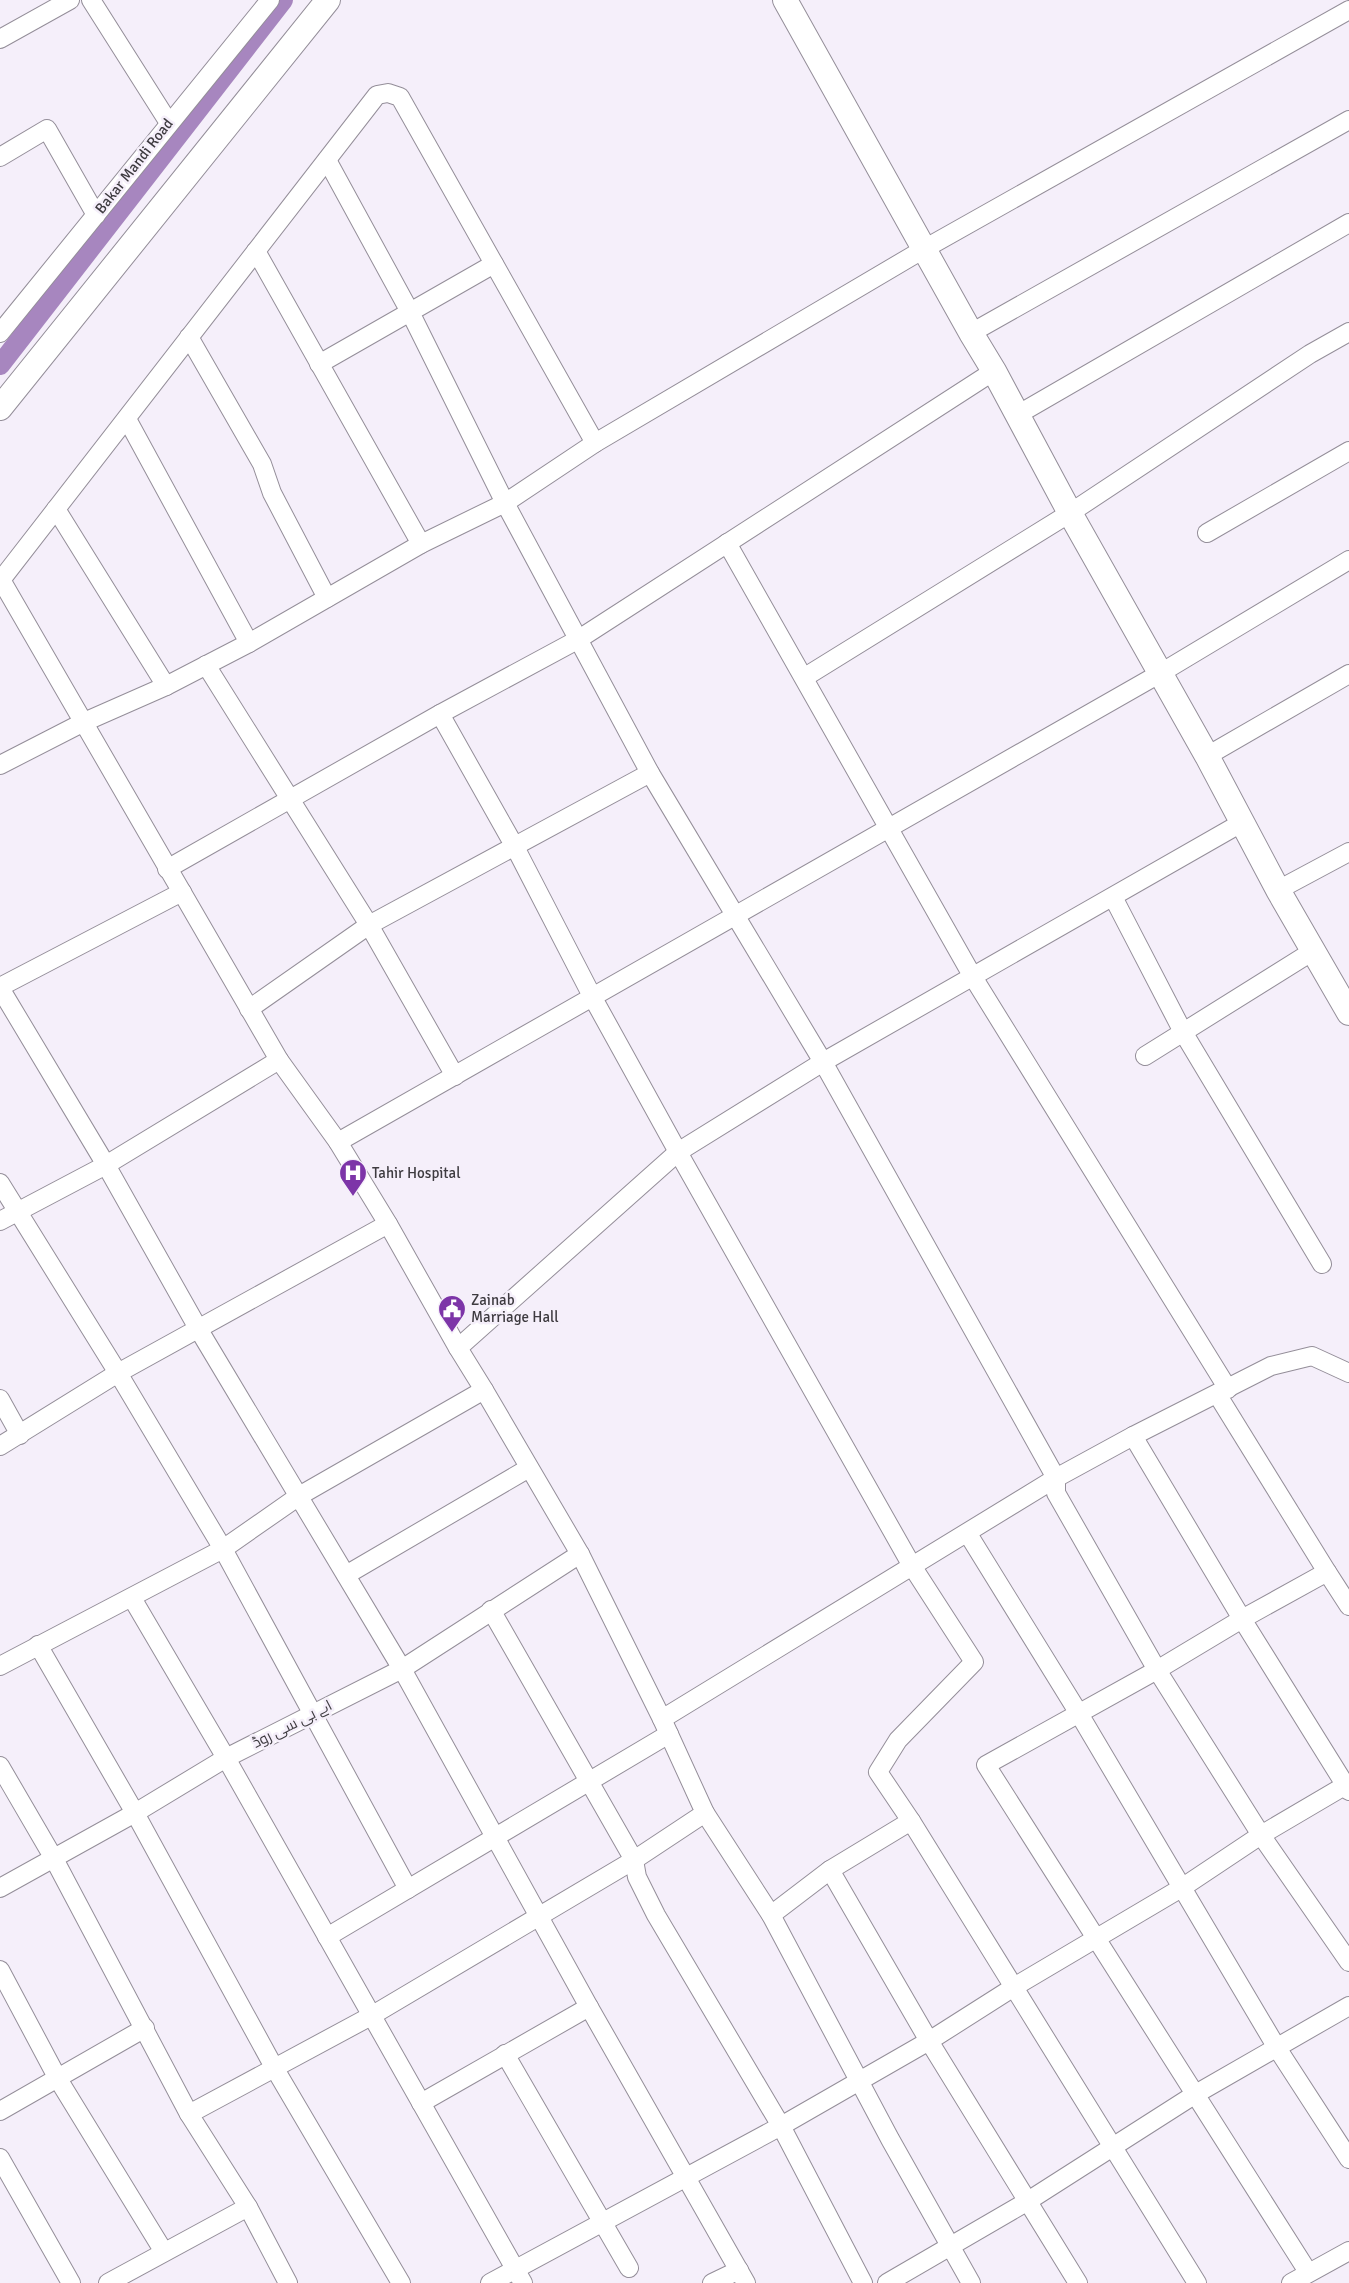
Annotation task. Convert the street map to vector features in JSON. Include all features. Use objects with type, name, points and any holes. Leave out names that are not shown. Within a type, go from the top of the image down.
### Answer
[{"type":"street","points":[[0,39],[70,0]]},
{"type":"street","points":[[91,0],[169,123]]},
{"type":"street","name":"Bakar Mandi Road","points":[[0,334],[270,0]]},
{"type":"street","points":[[0,408],[328,0]]},
{"type":"street","points":[[785,0],[994,371],[1016,415],[1159,674],[1207,756],[1278,890],[1349,1013]]},
{"type":"street","points":[[0,765],[82,723],[166,686],[249,643],[421,544],[505,504],[595,443],[924,249],[1349,10]]},
{"type":"street","points":[[595,443],[400,98],[388,93],[378,95],[127,419],[0,579],[279,1060],[338,1142],[388,1224],[458,1348],[580,1554],[666,1726],[705,1814],[771,1915],[859,2081],[971,2283]]},
{"type":"street","points":[[971,333],[1349,120]]},
{"type":"street","points":[[0,157],[47,129],[96,215]]},
{"type":"street","points":[[327,160],[410,312],[505,504],[650,773],[823,1062],[1056,1478],[1056,1493],[1157,1670],[1261,1835],[1349,1962]]},
{"type":"street","points":[[1016,415],[1349,222]]},
{"type":"street","points":[[256,251],[421,544]]},
{"type":"street","points":[[318,364],[494,264]]},
{"type":"street","points":[[804,677],[1070,513],[1310,354],[1349,332]]},
{"type":"street","points":[[190,337],[262,464],[272,493],[327,598]]},
{"type":"street","points":[[167,869],[440,714],[579,639],[994,371]]},
{"type":"street","points":[[127,419],[249,643]]},
{"type":"street","points":[[1207,533],[1349,451]]},
{"type":"street","points":[[56,508],[166,686]]},
{"type":"street","points":[[727,543],[973,977],[1349,1606]]},
{"type":"street","points":[[338,1142],[1159,674],[1349,560]]},
{"type":"street","points":[[206,665],[369,925],[456,1076]]},
{"type":"street","points":[[1207,756],[1349,674]]},
{"type":"street","points":[[440,714],[515,847],[593,998],[678,1152],[912,1566],[974,1662],[898,1740],[878,1772],[911,1820],[1114,2145],[1197,2283]]},
{"type":"street","points":[[250,1009],[369,925],[650,773]]},
{"type":"street","points":[[458,1348],[678,1152],[823,1062],[1243,822]]},
{"type":"street","points":[[1278,890],[1349,852]]},
{"type":"street","points":[[182,892],[0,987],[106,1165],[199,1330],[402,1668],[589,2007],[743,2276],[712,2283]]},
{"type":"street","points":[[1113,897],[1183,1032],[1322,1264]]},
{"type":"street","points":[[1145,1056],[1313,951]]},
{"type":"street","points":[[0,1221],[106,1165],[279,1060]]},
{"type":"street","points":[[0,1183],[223,1549],[408,1888]]},
{"type":"street","points":[[0,1446],[118,1374],[388,1224]]},
{"type":"street","points":[[327,1937],[589,1781],[666,1726],[912,1566],[968,1534],[1056,1478],[1133,1436],[1271,1366],[1312,1356],[1349,1373]]},
{"type":"street","points":[[0,1666],[38,1644],[132,1598],[223,1549],[299,1496],[484,1390]]},
{"type":"street","points":[[0,1399],[20,1435]]},
{"type":"street","points":[[490,2283],[520,2277],[603,2223],[781,2126],[930,2041],[1014,1987],[1183,1887],[1261,1835],[1347,1788],[1242,1619],[1133,1436]]},
{"type":"street","points":[[346,1575],[529,1468]]},
{"type":"street","points":[[968,1534],[1078,1712],[1277,2048],[1349,2159]]},
{"type":"street","name":"اے بی سی روڈ","points":[[0,1888],[53,1856],[135,1813],[226,1758],[402,1668],[580,1554]]},
{"type":"street","points":[[1308,2272],[986,1765],[1078,1712],[1157,1670],[1242,1619],[1327,1572]]},
{"type":"street","points":[[132,1598],[226,1758],[520,2277]]},
{"type":"street","points":[[491,1610],[634,1860],[637,1878],[656,1915],[781,2126],[863,2283]]},
{"type":"street","points":[[38,1644],[135,1813],[275,2069],[401,2283]]},
{"type":"street","points":[[0,1766],[53,1856],[189,2114],[248,2207],[288,2283]]},
{"type":"street","points":[[189,2114],[371,2016],[634,1860],[705,1814]]},
{"type":"street","points":[[771,1915],[830,1870],[911,1820]]},
{"type":"street","points":[[830,1870],[930,2041],[1078,2283]]},
{"type":"street","points":[[0,1970],[58,2078],[164,2252]]},
{"type":"street","points":[[887,2283],[1028,2201],[1194,2095],[1349,2006]]},
{"type":"street","points":[[421,2103],[589,2007]]},
{"type":"street","points":[[0,2111],[145,2028]]},
{"type":"street","points":[[505,2054],[629,2268]]},
{"type":"street","points":[[0,2158],[71,2283]]},
{"type":"street","points":[[108,2283],[248,2207]]},
{"type":"street","points":[[1291,2283],[1349,2251]]},
{"type":"waterway","points":[[0,365],[283,0]]},
{"type":"place","name":"Tahir Hospital","points":[[353,1197]]},
{"type":"place","name":"Zainab Marriage Hall","points":[[452,1333]]}]
